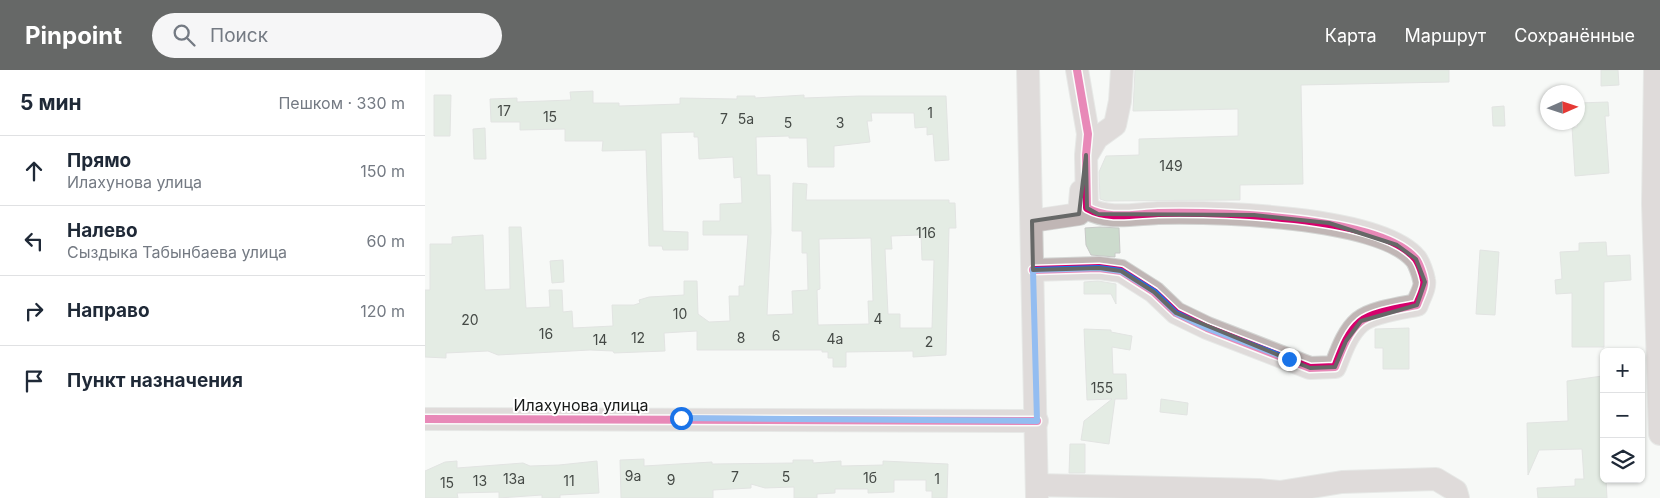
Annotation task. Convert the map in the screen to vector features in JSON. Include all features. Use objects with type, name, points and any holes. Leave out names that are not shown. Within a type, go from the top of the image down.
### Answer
[{"type":"street","points":[[1028,70],[1037,491],[1283,495],[1342,482],[1436,479],[1456,491],[1457,498]]},
{"type":"street","points":[[1032,221],[1079,214],[1088,134],[1077,70]]},
{"type":"street","points":[[1033,270],[1099,268],[1121,271],[1155,292],[1176,313],[1207,328],[1311,368],[1335,367],[1346,341],[1361,321],[1387,311],[1417,305],[1425,282],[1416,259],[1397,245],[1356,229],[1329,223],[1254,216],[1098,214],[1087,208],[1086,155],[1097,138],[1115,125],[1120,101],[1122,70]]},
{"type":"street","points":[[1655,70],[1653,204],[1660,434]]},
{"type":"street","name":"Илахунова улица","points":[[425,419],[1037,421]]},
{"type":"highlighted area","points":[[1086,155],[1087,208],[1098,214],[1254,215],[1329,223],[1397,245],[1416,259],[1425,282],[1417,305],[1361,321],[1346,341],[1335,367],[1310,368],[1176,313],[1154,292],[1121,271],[1099,268],[1033,270],[1032,221],[1079,214]]},
{"type":"building","points":[[1135,70],[1449,70],[1449,82],[1301,85],[1303,184],[1240,185],[1240,200],[1106,201],[1100,199],[1099,172],[1106,156],[1139,155],[1139,139],[1238,136],[1238,109],[1133,111]]},
{"type":"building","points":[[1601,70],[1618,70],[1619,85],[1601,86]]},
{"type":"building","points":[[593,91],[593,103],[619,103],[619,106],[680,104],[680,98],[737,99],[737,96],[755,96],[755,98],[804,95],[804,98],[946,96],[949,160],[935,161],[933,134],[927,135],[927,127],[915,128],[914,113],[871,113],[872,121],[867,121],[870,142],[834,146],[834,167],[808,167],[807,138],[789,138],[789,136],[756,137],[757,175],[770,175],[771,232],[767,315],[793,314],[792,291],[808,290],[807,253],[802,253],[802,231],[792,231],[793,183],[807,184],[806,200],[949,200],[949,203],[955,203],[956,228],[949,228],[946,355],[913,357],[913,351],[846,352],[846,367],[833,367],[833,358],[828,358],[828,352],[822,352],[822,350],[697,350],[697,331],[664,333],[665,351],[614,353],[613,351],[590,350],[498,355],[488,351],[446,353],[446,358],[425,357],[425,290],[430,290],[430,244],[452,244],[452,237],[483,235],[485,290],[510,289],[509,227],[521,227],[526,308],[550,307],[549,290],[562,290],[563,312],[572,311],[573,328],[613,326],[612,305],[634,305],[640,303],[639,300],[649,297],[684,295],[684,281],[697,281],[698,314],[709,322],[730,321],[729,296],[739,296],[739,286],[744,286],[748,235],[703,235],[703,221],[720,221],[720,204],[742,203],[741,177],[734,178],[733,157],[699,159],[698,137],[694,137],[694,132],[661,133],[663,231],[688,232],[688,250],[663,250],[662,246],[649,246],[646,150],[602,151],[603,141],[565,141],[565,129],[520,130],[520,122],[491,122],[490,99],[517,98],[517,102],[571,100],[570,92]],"holes":[[[921,235],[922,260],[934,260],[932,328],[900,328],[900,314],[888,314],[885,249],[892,249],[891,236]],[[871,238],[873,301],[868,301],[869,324],[818,325],[817,290],[820,289],[819,239]]]},
{"type":"building","points":[[434,95],[451,95],[450,136],[434,136]]},
{"type":"building","points":[[1608,102],[1609,116],[1605,116],[1609,173],[1575,176],[1572,130],[1585,130],[1585,103]]},
{"type":"building","points":[[1504,106],[1505,126],[1493,126],[1492,107]]},
{"type":"building","points":[[485,128],[486,159],[474,159],[473,129]]},
{"type":"building","points":[[1085,228],[1119,228],[1120,253],[1115,253],[1115,257],[1091,255],[1086,245]]},
{"type":"building","points":[[1606,242],[1607,256],[1630,255],[1631,280],[1604,282],[1604,347],[1572,347],[1572,293],[1556,294],[1555,280],[1562,279],[1560,252],[1579,251],[1579,243]]},
{"type":"building","points":[[1480,250],[1499,252],[1495,315],[1476,314]]},
{"type":"building","points":[[563,260],[564,282],[552,283],[550,261]]},
{"type":"building","points":[[1098,281],[1116,284],[1116,304],[1111,294],[1084,294],[1084,282]]},
{"type":"building","points":[[1409,328],[1409,369],[1383,369],[1383,348],[1375,348],[1375,329]]},
{"type":"building","points":[[1084,329],[1111,330],[1111,332],[1132,336],[1130,350],[1112,347],[1113,374],[1126,374],[1127,399],[1115,399],[1109,444],[1081,440],[1084,421],[1112,399],[1087,400]]},
{"type":"building","points":[[1600,376],[1600,483],[1606,483],[1607,498],[1538,498],[1537,488],[1575,486],[1575,479],[1584,479],[1582,449],[1539,450],[1528,475],[1527,423],[1568,421],[1567,381]]},
{"type":"building","points":[[1161,399],[1188,403],[1187,415],[1160,412]]},
{"type":"building","points":[[1070,444],[1085,444],[1085,473],[1069,473]]},
{"type":"building","points":[[644,459],[644,466],[712,462],[712,464],[793,463],[793,460],[813,460],[813,463],[841,461],[841,466],[883,465],[883,461],[948,464],[947,498],[932,498],[932,491],[926,491],[926,480],[894,480],[894,492],[868,493],[868,489],[835,489],[835,493],[817,494],[817,498],[794,498],[794,487],[765,488],[751,484],[751,488],[713,490],[713,498],[621,498],[620,460]]},
{"type":"building","points":[[457,461],[457,468],[523,463],[530,466],[559,465],[597,461],[599,493],[560,495],[560,498],[542,498],[542,495],[499,498],[499,492],[457,493],[458,498],[425,498],[425,471],[445,462]]},
{"type":"cycle path","points":[[1033,270],[1099,268],[1121,271],[1154,292],[1176,313],[1207,328],[1310,368],[1335,367],[1342,349],[1355,326],[1379,313],[1417,305],[1424,286],[1423,275],[1416,259],[1397,244],[1368,233],[1294,219],[1216,214],[1158,213],[1112,215],[1095,212],[1087,208],[1086,155],[1088,134],[1077,70]]},
{"type":"cycle path","points":[[425,419],[1037,421]]},
{"type":"route","points":[[681,418],[1037,421],[1033,270],[1099,268],[1121,271],[1135,282],[1155,292],[1176,313],[1207,328],[1241,339],[1289,359]]}]
